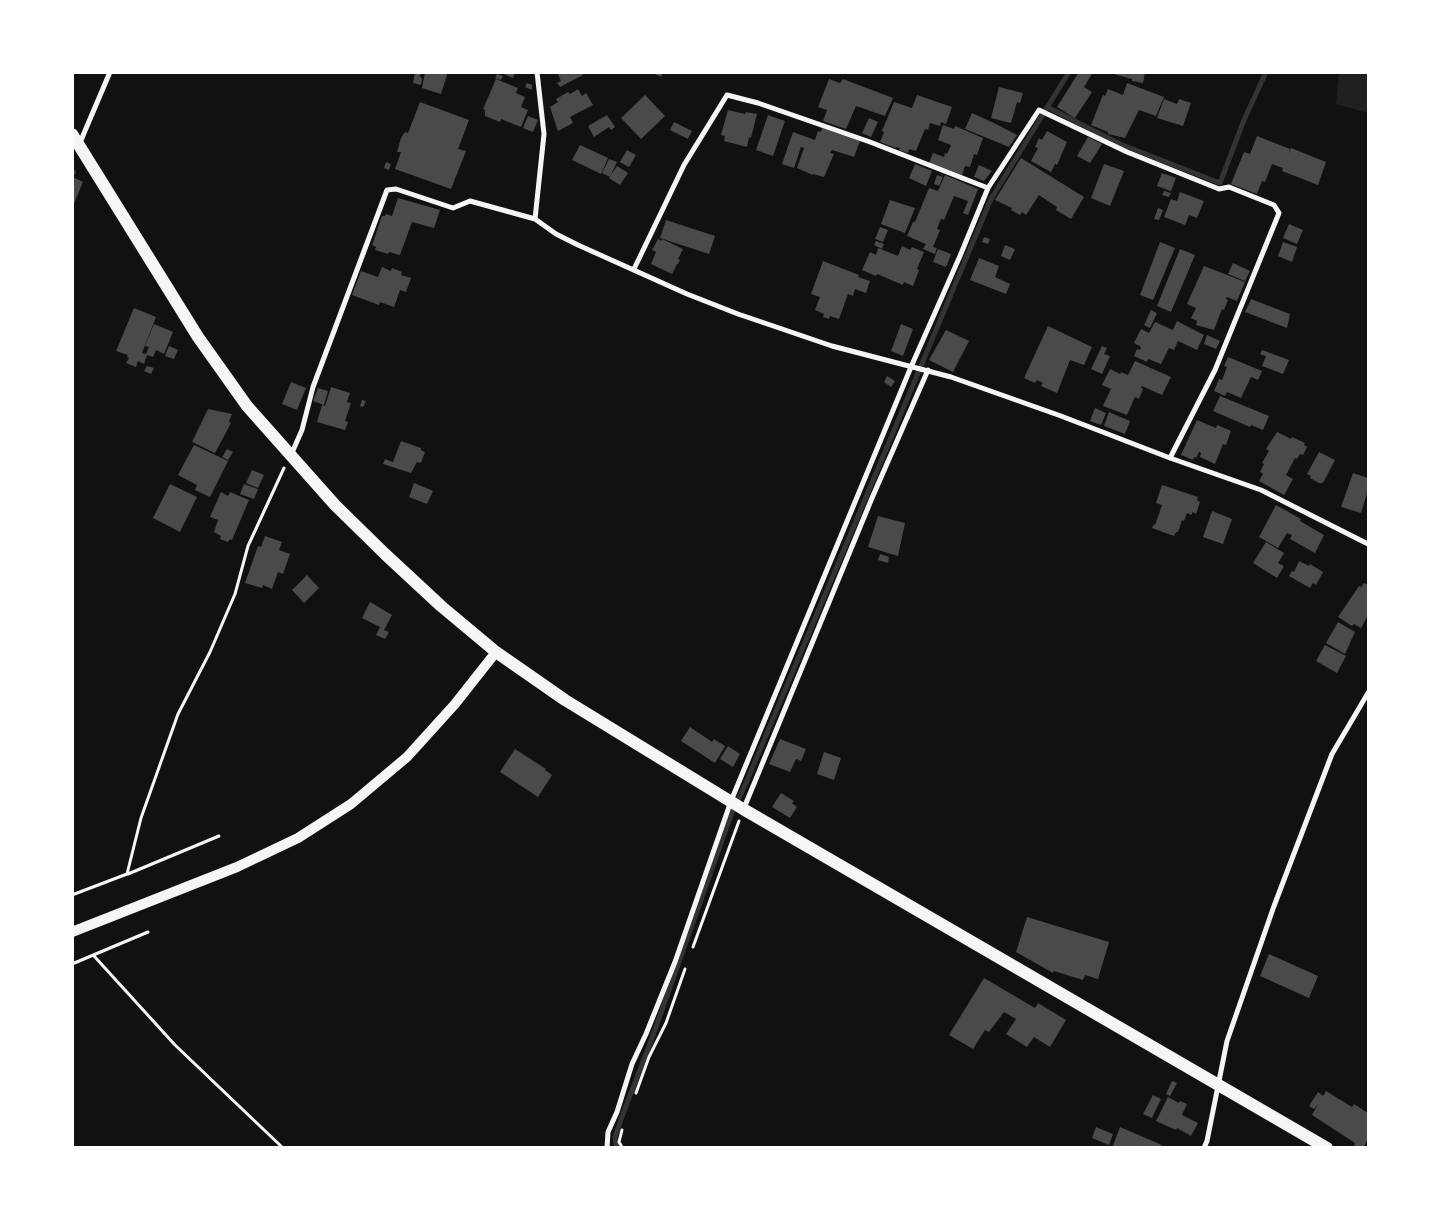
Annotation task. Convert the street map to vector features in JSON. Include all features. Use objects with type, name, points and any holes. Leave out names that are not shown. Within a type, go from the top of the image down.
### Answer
[{"type":"highway","points":[[76,140],[198,337],[247,406],[335,505],[384,554],[441,606],[496,652],[565,700],[736,805],[1326,1148]]},
{"type":"main road","points":[[72,932],[237,867],[298,838],[351,804],[407,757],[455,704],[496,652]]},
{"type":"street","points":[[76,140],[110,72]]},
{"type":"street","points":[[535,219],[544,134],[536,72]]},
{"type":"street","points":[[634,269],[684,165],[726,95],[870,142],[988,188]]},
{"type":"street","points":[[607,1148],[608,1132],[617,1112],[632,1064],[646,1034],[736,805],[988,188],[1039,110],[1136,156],[1219,189],[1229,187],[1274,205],[1279,213],[1215,370],[1170,458]]},
{"type":"street","points":[[290,456],[302,430],[313,387],[387,190],[396,189],[453,208],[470,201],[535,219],[556,234],[687,294],[738,314],[832,346],[926,370],[1061,416],[1170,458],[1261,490],[1368,544]]},
{"type":"street","points":[[736,805],[872,498],[926,370]]},
{"type":"street","points":[[1204,1148],[1217,1097],[1227,1041],[1304,825],[1332,754],[1368,693]]},
{"type":"path","points":[[128,874],[141,818],[178,714],[210,652],[235,594],[248,546],[290,456]]},
{"type":"path","points":[[72,895],[219,836]]},
{"type":"path","points":[[72,964],[148,932]]},
{"type":"path","points":[[94,956],[175,1045],[283,1148]]},
{"type":"shaded area","points":[[1339,73],[1368,73],[1368,113],[1336,104]]},
{"type":"building","points":[[415,72],[421,72],[421,85],[413,83]]},
{"type":"building","points":[[425,72],[448,72],[441,94],[422,88]]},
{"type":"building","points":[[499,72],[515,72],[513,78]]},
{"type":"building","points":[[557,72],[581,72],[583,75],[560,87],[557,83],[561,81]]},
{"type":"building","points":[[651,72],[663,72],[661,77]]},
{"type":"building","points":[[1079,72],[1093,72],[1084,87],[1092,92],[1075,118],[1057,107]]},
{"type":"building","points":[[1106,72],[1144,72],[1145,73],[1143,83]]},
{"type":"building","points":[[497,74],[503,76],[501,80],[495,78]]},
{"type":"building","points":[[496,79],[518,88],[516,93],[525,97],[521,107],[528,110],[521,127],[501,119],[500,122],[485,116],[485,110],[483,109]]},
{"type":"building","points":[[829,79],[840,83],[843,79],[893,98],[885,116],[856,106],[846,129],[823,121],[827,110],[818,107]]},
{"type":"building","points":[[527,83],[532,85],[532,90],[525,87]]},
{"type":"building","points":[[1127,83],[1164,97],[1156,116],[1139,110],[1125,138],[1108,134],[1108,132],[1091,125],[1103,95],[1105,96],[1108,89],[1123,95]]},
{"type":"building","points":[[999,87],[1023,93],[1020,103],[1017,102],[1011,123],[991,118]]},
{"type":"building","points":[[578,89],[582,96],[586,93],[593,105],[570,117],[573,123],[558,131],[550,107],[558,102],[556,99]]},
{"type":"building","points":[[645,95],[665,116],[641,139],[621,118]]},
{"type":"building","points":[[917,95],[952,107],[946,124],[941,122],[940,126],[930,123],[928,130],[925,129],[916,151],[909,149],[908,153],[899,150],[900,148],[880,142],[884,132],[882,131],[894,102],[912,108]]},
{"type":"building","points":[[1164,99],[1177,104],[1179,99],[1191,103],[1183,126],[1157,118]]},
{"type":"building","points":[[420,102],[469,120],[458,149],[466,151],[451,189],[395,169],[401,152],[397,152],[401,138],[405,132],[408,133]]},
{"type":"building","points":[[728,110],[745,114],[746,112],[757,114],[747,147],[724,141],[725,136],[721,135]]},
{"type":"building","points":[[972,113],[1017,135],[1009,147],[965,129]]},
{"type":"building","points":[[607,115],[615,127],[611,130],[609,127],[594,137],[588,126]]},
{"type":"building","points":[[768,115],[785,121],[773,156],[756,150]]},
{"type":"building","points":[[528,116],[538,120],[533,132],[523,128]]},
{"type":"building","points":[[869,118],[878,122],[871,137],[862,133]]},
{"type":"building","points":[[674,122],[692,131],[688,139],[670,130]]},
{"type":"building","points":[[943,125],[954,129],[955,126],[983,138],[977,155],[974,154],[970,167],[965,166],[962,175],[929,163],[933,153],[944,157],[951,145],[938,140]]},
{"type":"building","points":[[822,128],[860,141],[854,157],[832,150],[830,153],[834,154],[824,177],[813,175],[797,168],[804,148],[801,147],[794,168],[782,164],[793,132],[815,140],[818,131],[821,132]]},
{"type":"building","points":[[1047,131],[1067,142],[1057,165],[1055,164],[1051,172],[1031,161],[1038,148],[1035,147],[1039,138],[1042,140]]},
{"type":"building","points":[[1257,136],[1290,149],[1288,154],[1291,148],[1326,162],[1318,185],[1282,171],[1283,168],[1272,164],[1265,182],[1262,181],[1257,194],[1231,184],[1244,152],[1250,154]]},
{"type":"building","points":[[1088,137],[1102,144],[1090,163],[1077,156]]},
{"type":"building","points":[[580,145],[608,158],[601,174],[572,160]]},
{"type":"building","points":[[627,150],[636,155],[629,167],[620,162]]},
{"type":"building","points":[[1021,158],[1084,197],[1071,219],[1056,210],[1057,207],[1039,195],[1026,215],[1022,212],[1020,215],[1011,210],[1012,208],[995,200]]},
{"type":"building","points":[[609,159],[617,162],[610,177],[602,173]]},
{"type":"building","points":[[386,162],[391,164],[389,170],[384,168]]},
{"type":"building","points":[[915,164],[932,171],[926,186],[909,178]]},
{"type":"building","points":[[1104,164],[1124,171],[1110,206],[1091,198]]},
{"type":"building","points":[[979,165],[992,171],[984,181],[974,177]]},
{"type":"building","points":[[617,166],[628,173],[620,185],[609,178]]},
{"type":"building","points":[[72,167],[76,172],[73,177],[83,182],[73,206]]},
{"type":"building","points":[[1162,173],[1176,178],[1171,191],[1157,186]]},
{"type":"building","points":[[937,175],[943,177],[939,186],[934,184]]},
{"type":"building","points":[[945,175],[978,189],[968,215],[963,213],[968,201],[954,196],[944,220],[941,219],[937,229],[940,230],[933,247],[937,248],[935,254],[923,249],[926,244],[907,236],[929,188],[938,191]]},
{"type":"building","points":[[1164,191],[1171,193],[1169,197],[1162,195]]},
{"type":"building","points":[[1180,192],[1204,201],[1197,218],[1189,215],[1185,225],[1164,217],[1171,199],[1177,201]]},
{"type":"building","points":[[398,198],[440,210],[434,228],[412,222],[400,255],[375,250],[376,247],[372,245],[382,216],[386,214],[392,216]]},
{"type":"building","points":[[890,200],[915,208],[905,233],[881,224]]},
{"type":"building","points":[[1158,208],[1163,210],[1159,220],[1154,219]]},
{"type":"building","points":[[666,220],[715,236],[709,254],[660,238]]},
{"type":"building","points":[[1289,224],[1303,230],[1297,244],[1283,238]]},
{"type":"building","points":[[880,227],[888,230],[883,242],[875,239]]},
{"type":"building","points":[[984,237],[990,239],[988,244],[982,242]]},
{"type":"building","points":[[658,239],[683,249],[678,259],[680,260],[672,274],[651,264],[656,252],[652,250]]},
{"type":"building","points":[[876,241],[884,244],[882,249],[874,245]]},
{"type":"building","points":[[1160,242],[1175,248],[1153,300],[1140,295]]},
{"type":"building","points":[[1283,242],[1297,247],[1292,262],[1278,256]]},
{"type":"building","points":[[1005,245],[1015,249],[1010,260],[1001,256]]},
{"type":"building","points":[[902,246],[910,250],[912,247],[924,252],[913,286],[904,282],[903,285],[862,270],[870,252],[876,255],[878,248],[898,256]]},
{"type":"building","points":[[938,249],[951,254],[946,267],[933,262]]},
{"type":"building","points":[[1180,249],[1195,255],[1171,312],[1157,306]]},
{"type":"building","points":[[979,258],[999,266],[995,277],[1010,284],[1006,294],[970,280]]},
{"type":"building","points":[[823,261],[870,281],[866,293],[855,289],[853,296],[848,294],[839,319],[830,316],[829,319],[823,317],[824,314],[815,310],[820,297],[811,294]]},
{"type":"building","points":[[1233,263],[1250,271],[1245,281],[1228,274]]},
{"type":"building","points":[[1204,266],[1245,282],[1237,301],[1227,297],[1226,299],[1228,300],[1224,310],[1222,309],[1214,330],[1196,325],[1197,321],[1191,318],[1196,308],[1187,304]]},
{"type":"building","points":[[382,267],[391,271],[392,268],[402,272],[401,275],[411,278],[406,292],[400,290],[394,307],[380,302],[379,305],[352,295],[361,271],[378,277]]},
{"type":"building","points":[[1251,299],[1290,314],[1287,328],[1245,312]]},
{"type":"building","points":[[134,308],[156,317],[142,353],[146,354],[149,347],[145,346],[154,324],[173,332],[164,354],[156,350],[153,357],[147,355],[144,364],[138,361],[136,367],[126,363],[129,358],[127,357],[128,355],[116,351]]},
{"type":"building","points":[[1151,310],[1157,313],[1150,328],[1144,325]]},
{"type":"building","points":[[1177,321],[1204,335],[1197,350],[1178,341],[1174,350],[1169,348],[1161,364],[1148,359],[1147,362],[1134,356],[1137,349],[1140,350],[1141,347],[1134,343],[1141,329],[1149,333],[1155,322],[1173,330]]},
{"type":"building","points":[[901,324],[913,329],[903,356],[891,351]]},
{"type":"building","points":[[1048,326],[1092,347],[1084,365],[1070,360],[1057,393],[1041,386],[1043,383],[1037,380],[1035,383],[1024,378]]},
{"type":"building","points":[[946,330],[969,341],[953,372],[929,360]]},
{"type":"building","points":[[1207,335],[1220,341],[1216,349],[1204,344]]},
{"type":"building","points":[[169,346],[178,350],[174,359],[165,356]]},
{"type":"building","points":[[1102,346],[1107,348],[1104,354],[1110,356],[1102,374],[1091,369]]},
{"type":"building","points":[[1262,350],[1289,360],[1283,374],[1262,366],[1266,356],[1260,354]]},
{"type":"building","points":[[1228,357],[1262,371],[1258,380],[1251,377],[1241,398],[1227,392],[1225,396],[1214,391],[1219,379],[1222,380],[1227,367],[1224,366]]},
{"type":"building","points":[[1135,361],[1171,377],[1162,395],[1142,386],[1141,388],[1143,389],[1139,399],[1135,397],[1127,415],[1103,406],[1111,389],[1102,385],[1110,369],[1120,374],[1121,372],[1128,375]]},
{"type":"building","points":[[147,366],[154,368],[151,374],[144,371]]},
{"type":"building","points":[[887,376],[895,381],[891,387],[884,382]]},
{"type":"building","points":[[291,382],[306,388],[297,410],[282,404]]},
{"type":"building","points":[[331,387],[350,393],[347,402],[351,403],[345,421],[348,422],[345,430],[317,422],[322,405],[325,406]]},
{"type":"building","points":[[318,388],[328,391],[324,405],[313,401]]},
{"type":"building","points":[[1220,396],[1269,416],[1263,430],[1251,425],[1250,427],[1213,411]]},
{"type":"building","points":[[362,400],[366,401],[363,407],[360,406]]},
{"type":"building","points":[[1095,408],[1106,413],[1101,425],[1090,421]]},
{"type":"building","points":[[208,409],[232,414],[229,421],[231,423],[215,453],[192,442]]},
{"type":"building","points":[[1109,412],[1130,421],[1125,434],[1104,426]]},
{"type":"building","points":[[1197,420],[1216,428],[1217,425],[1231,431],[1226,445],[1223,444],[1215,464],[1200,457],[1201,453],[1199,452],[1193,460],[1181,455]]},
{"type":"building","points":[[1277,432],[1305,443],[1304,445],[1307,447],[1303,455],[1300,454],[1297,459],[1295,458],[1286,475],[1293,479],[1284,495],[1259,481],[1263,474],[1260,472],[1264,464],[1262,463],[1269,451],[1266,449]]},
{"type":"building","points":[[401,441],[421,448],[425,452],[421,463],[417,462],[411,473],[383,464],[385,459],[393,462]]},
{"type":"building","points":[[194,445],[228,461],[210,497],[195,490],[197,485],[178,475]]},
{"type":"building","points":[[227,449],[233,452],[228,460],[222,457]]},
{"type":"building","points":[[1319,452],[1335,460],[1323,483],[1310,478],[1311,476],[1307,474]]},
{"type":"building","points":[[252,470],[264,475],[258,488],[246,483]]},
{"type":"building","points":[[1353,473],[1368,478],[1368,490],[1361,513],[1341,507]]},
{"type":"building","points":[[414,483],[433,491],[427,504],[409,497]]},
{"type":"building","points":[[170,484],[197,497],[180,532],[153,518]]},
{"type":"building","points":[[244,484],[258,489],[254,499],[240,494]]},
{"type":"building","points":[[1162,485],[1198,497],[1197,500],[1200,502],[1196,514],[1193,512],[1191,515],[1187,513],[1184,521],[1182,520],[1178,532],[1174,536],[1152,528],[1155,525],[1162,505],[1156,503]]},
{"type":"building","points":[[221,492],[228,496],[230,492],[249,500],[232,540],[230,539],[228,542],[220,539],[221,536],[214,532],[218,520],[210,517]]},
{"type":"building","points":[[1276,505],[1324,535],[1315,553],[1290,539],[1292,535],[1287,533],[1278,548],[1259,537]]},
{"type":"building","points":[[1212,511],[1232,519],[1223,544],[1203,537]]},
{"type":"building","points":[[878,516],[905,523],[898,556],[868,547]]},
{"type":"building","points":[[265,536],[282,542],[279,550],[290,554],[283,574],[278,572],[272,589],[263,585],[262,588],[245,583],[258,546],[261,547]]},
{"type":"building","points":[[1266,542],[1284,553],[1278,563],[1284,566],[1277,578],[1253,563]]},
{"type":"building","points":[[880,554],[889,557],[888,563],[878,560]]},
{"type":"building","points":[[1299,561],[1309,566],[1310,564],[1323,572],[1316,585],[1313,583],[1310,588],[1289,576],[1292,571],[1294,572]]},
{"type":"building","points":[[307,575],[319,588],[304,603],[292,590]]},
{"type":"building","points":[[1364,583],[1368,585],[1368,615],[1361,628],[1354,624],[1352,626],[1338,617],[1359,586],[1361,587]]},
{"type":"building","points":[[370,602],[392,615],[384,630],[389,632],[385,639],[376,635],[380,627],[362,618]]},
{"type":"building","points":[[1338,622],[1355,632],[1345,654],[1326,643]]},
{"type":"building","points":[[1325,645],[1346,656],[1337,673],[1316,661]]},
{"type":"building","points":[[690,727],[712,742],[714,739],[725,746],[715,763],[681,741]]},
{"type":"building","points":[[780,739],[806,749],[801,761],[796,759],[790,772],[769,764]]},
{"type":"building","points":[[728,746],[740,754],[733,767],[720,759]]},
{"type":"building","points":[[515,749],[552,775],[538,797],[500,772]]},
{"type":"building","points":[[824,752],[841,758],[834,780],[817,774]]},
{"type":"building","points":[[781,793],[794,801],[792,803],[797,807],[790,818],[772,807]]},
{"type":"building","points":[[1027,917],[1109,942],[1098,979],[1085,975],[1083,980],[1054,971],[1053,973],[1016,952]]},
{"type":"building","points":[[1269,954],[1318,976],[1309,998],[1260,976]]},
{"type":"building","points":[[984,978],[1035,1008],[1038,1003],[1066,1020],[1050,1047],[1034,1037],[1027,1047],[1006,1034],[1016,1019],[1004,1012],[989,1032],[985,1030],[973,1049],[949,1035]]},
{"type":"building","points":[[1172,1081],[1177,1083],[1170,1096],[1166,1094]]},
{"type":"building","points":[[1326,1091],[1352,1107],[1354,1104],[1368,1113],[1368,1139],[1363,1148],[1358,1148],[1354,1145],[1355,1143],[1312,1115],[1318,1104],[1314,1109],[1309,1106],[1318,1092],[1323,1096]]},
{"type":"building","points":[[1153,1095],[1161,1099],[1152,1118],[1143,1114]]},
{"type":"building","points":[[1168,1097],[1179,1103],[1180,1101],[1187,1104],[1182,1115],[1198,1123],[1191,1136],[1177,1128],[1176,1130],[1156,1121]]},
{"type":"building","points":[[1096,1127],[1113,1134],[1109,1145],[1092,1138]]},
{"type":"building","points":[[1120,1127],[1162,1145],[1161,1148],[1112,1148]]},
{"type":"waterway","points":[[618,1148],[615,1137],[731,815],[991,199],[1069,72]]},
{"type":"waterway","points":[[1047,107],[1120,144],[1220,183],[1244,120],[1266,72]]}]
